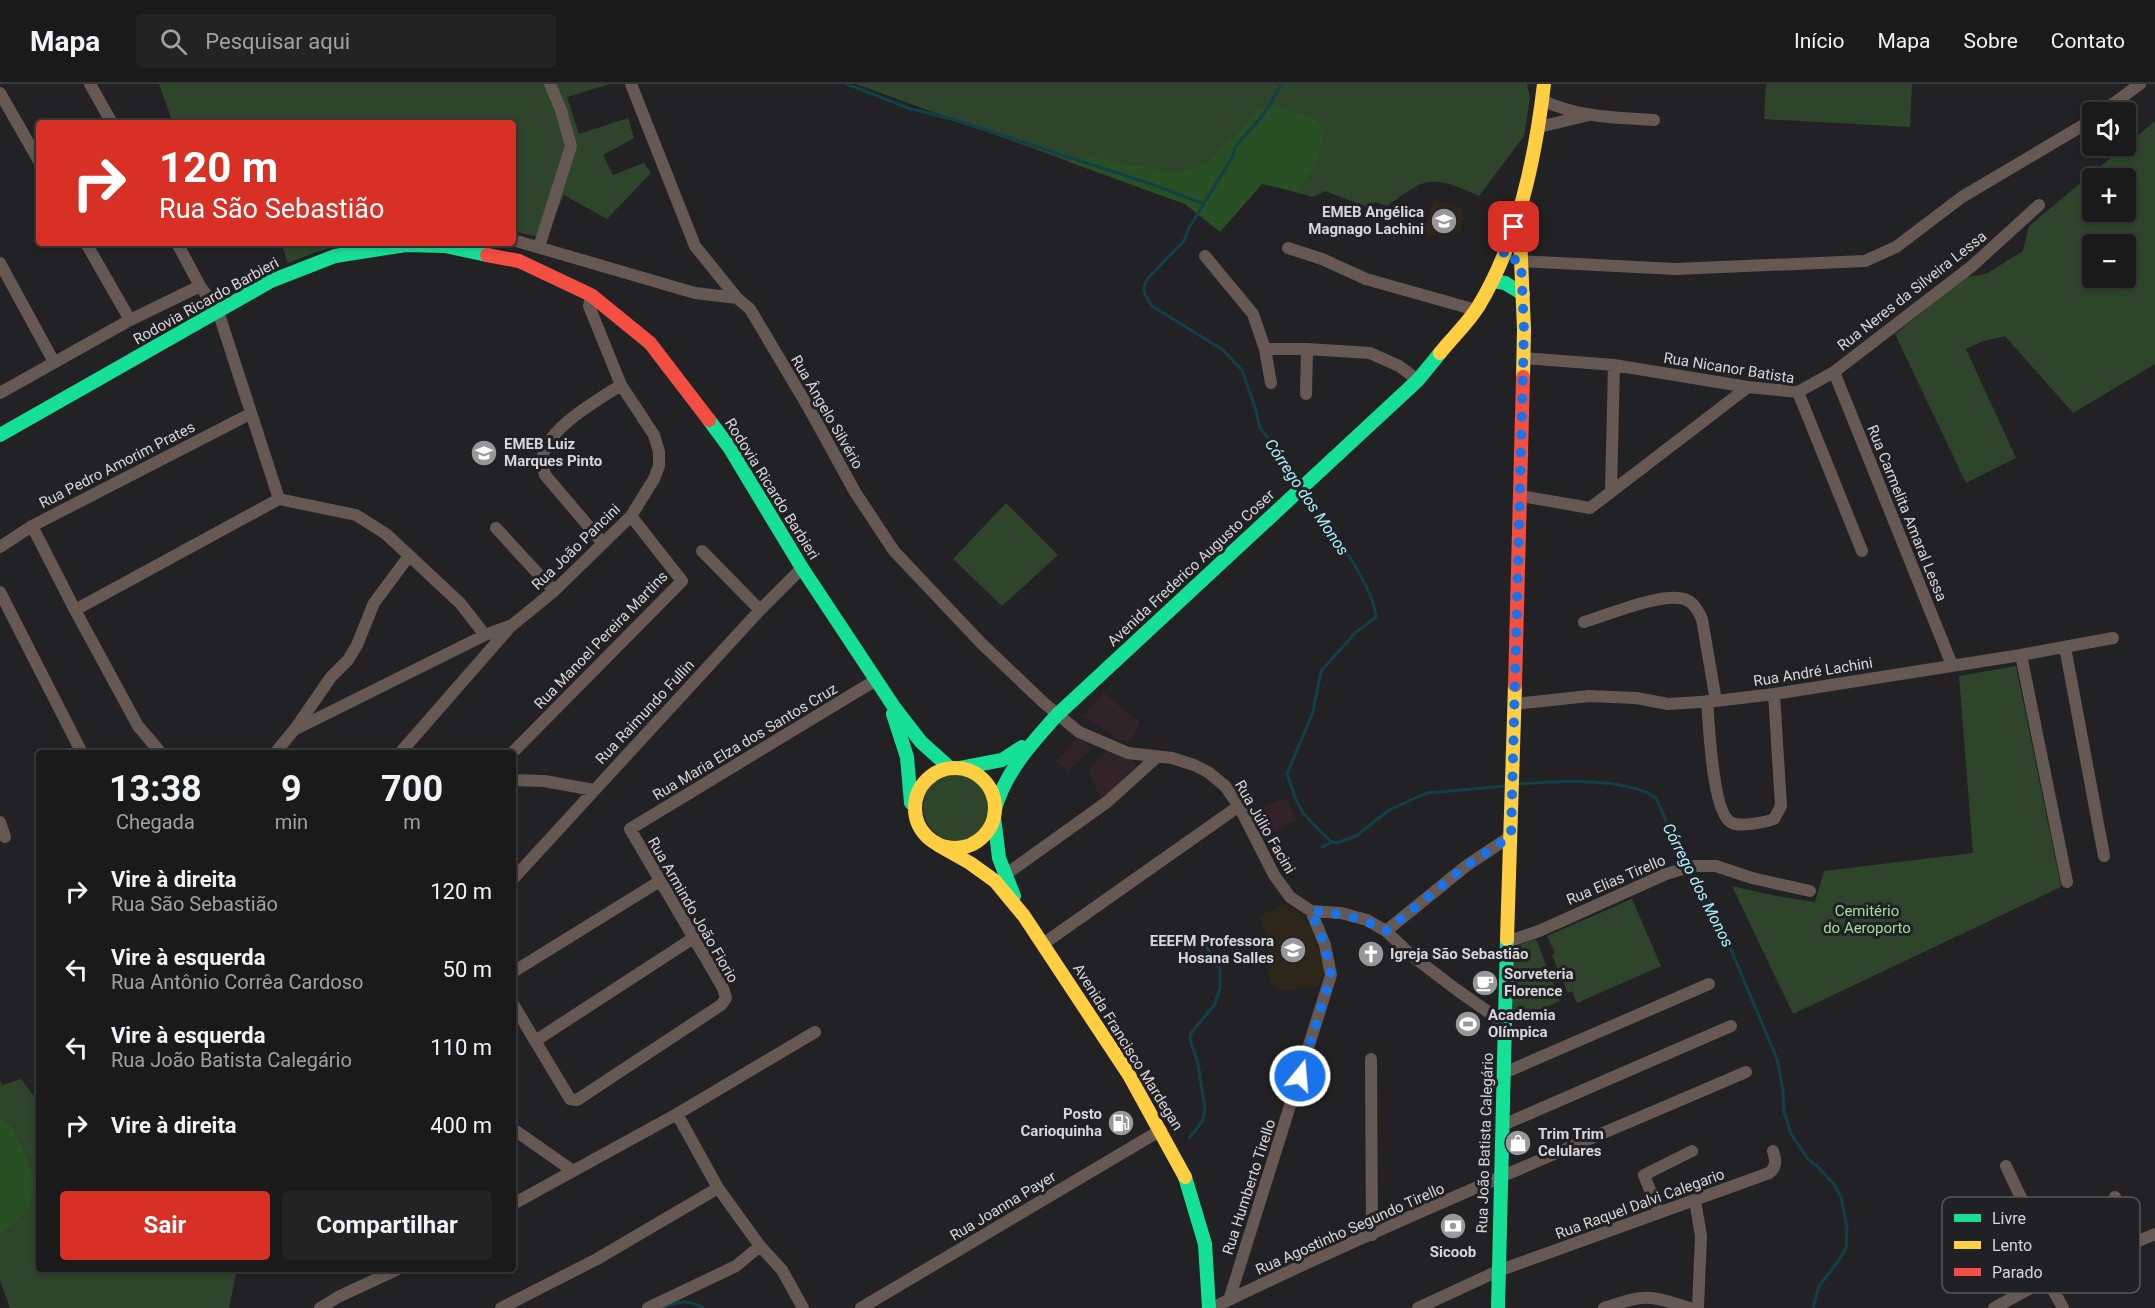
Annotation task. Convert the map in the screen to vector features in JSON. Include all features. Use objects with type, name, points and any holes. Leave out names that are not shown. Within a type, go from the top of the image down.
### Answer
[{"type":"main road","name":"Avenida Frederico Augusto Coser","points":[[994,813],[1009,772],[1057,715],[1418,381],[1476,310],[1493,281],[1519,212],[1539,128],[1544,84]]},
{"type":"main road","name":"Rua João Batista Calegário","points":[[1498,1308],[1504,1023],[1521,496],[1523,294],[1519,212]]},
{"type":"main road","name":"Rodovia Ricardo Barbieri","points":[[0,435],[271,281],[335,256],[397,246]]},
{"type":"main road","name":"Rodovia Ricardo Barbieri","points":[[445,246],[519,261],[591,295],[650,343],[729,447],[802,568],[879,684]]},
{"type":"main road","points":[[1502,257],[1521,261]]},
{"type":"main road","points":[[1493,281],[1504,283],[1523,294]]},
{"type":"main road","points":[[879,684],[921,742],[954,768]]},
{"type":"main road","points":[[879,684],[904,747],[909,769],[911,803],[917,823],[925,836],[938,845],[954,849],[976,843],[988,832],[994,813],[992,794],[984,781],[972,772],[954,768],[936,772],[925,781],[915,801],[915,815]]},
{"type":"main road","name":"Avenida Frederico Augusto Coser","points":[[954,768],[1002,760],[1037,736]]},
{"type":"main road","name":"Avenida Francisco Mardegan","points":[[994,813],[995,837],[1005,875],[1024,915]]},
{"type":"main road","name":"Avenida Francisco Mardegan","points":[[938,845],[970,863],[995,881],[1024,915],[1129,1075],[1185,1176],[1204,1244],[1211,1308]]},
{"type":"street","points":[[91,84],[110,120]]},
{"type":"street","points":[[539,247],[571,146],[561,110],[550,84]]},
{"type":"street","name":"Rua Ângelo Silvério","points":[[631,84],[695,246],[737,298],[750,309],[855,492],[894,551],[982,645],[1057,715]]},
{"type":"street","points":[[2116,102],[2140,84]]},
{"type":"street","points":[[0,93],[36,156]]},
{"type":"street","points":[[1542,100],[1590,115],[1654,120]]},
{"type":"street","points":[[1539,128],[1590,115]]},
{"type":"street","points":[[1521,261],[1675,269],[1865,261],[1896,247],[1962,197],[2082,126]]},
{"type":"street","name":"Rua Neres da Silveira Lessa","points":[[1798,392],[1834,372],[1972,267],[2039,206]]},
{"type":"street","points":[[516,241],[695,293],[737,298]]},
{"type":"street","points":[[88,246],[130,320]]},
{"type":"street","points":[[179,246],[200,286],[218,311],[279,499]]},
{"type":"street","points":[[1288,248],[1322,259],[1366,279],[1476,310]]},
{"type":"street","points":[[1205,256],[1253,314],[1265,349],[1271,383]]},
{"type":"street","points":[[0,264],[54,362]]},
{"type":"street","points":[[0,393],[130,320],[200,286]]},
{"type":"street","name":"Rua João Pancini","points":[[403,750],[511,626],[554,591],[631,516],[654,479],[659,466],[659,452],[654,435],[621,385],[589,306],[591,295]]},
{"type":"street","points":[[1265,349],[1307,348],[1370,353],[1399,366],[1418,381]]},
{"type":"street","points":[[1306,394],[1307,348]]},
{"type":"street","name":"Rua Nicanor Batista","points":[[1523,358],[1614,365],[1748,387],[1798,392],[1862,551]]},
{"type":"street","points":[[1611,492],[1614,365]]},
{"type":"street","name":"Rua Carmelita Amaral Lessa","points":[[1834,372],[1953,665]]},
{"type":"street","points":[[602,542],[545,475],[542,461],[545,450],[559,428],[621,385]]},
{"type":"street","points":[[1521,496],[1590,508],[1748,387]]},
{"type":"street","name":"Rua Pedro Amorim Prates","points":[[0,547],[32,526],[250,414]]},
{"type":"street","points":[[75,610],[279,499],[356,515],[386,534],[459,603],[485,635]]},
{"type":"street","name":"Rua Manoel Pereira Martins","points":[[515,750],[682,581],[631,516]]},
{"type":"street","points":[[32,526],[138,726],[159,750]]},
{"type":"street","points":[[496,528],[554,591]]},
{"type":"street","points":[[702,551],[760,610]]},
{"type":"street","points":[[277,750],[331,677],[348,660],[357,645],[374,603],[409,556]]},
{"type":"street","name":"Rua Raimundo Fullin","points":[[516,876],[760,610],[802,568]]},
{"type":"street","points":[[0,592],[80,750]]},
{"type":"street","points":[[1584,622],[1665,597],[1687,600],[1697,608],[1702,619],[1711,701],[1716,792],[1725,817],[1731,823],[1767,822],[1774,819],[1781,806],[1774,694]]},
{"type":"street","points":[[294,730],[485,635],[511,626]]},
{"type":"street","name":"Rua André Lachini","points":[[1515,704],[1589,696],[1636,698],[1668,704],[1711,701],[1774,694],[2113,638]]},
{"type":"street","points":[[2065,647],[2104,856]]},
{"type":"street","points":[[2021,655],[2067,882]]},
{"type":"street","name":"Rua Maria Elza dos Santos Cruz","points":[[630,829],[879,684]]},
{"type":"street","name":"Rua Júlio Facini","points":[[1057,715],[1079,732],[1128,753],[1172,758],[1208,771],[1225,786],[1239,806],[1275,875],[1290,897],[1311,911]]},
{"type":"street","points":[[1005,875],[1107,802],[1157,757]]},
{"type":"street","points":[[516,780],[544,781],[594,790]]},
{"type":"street","points":[[1044,944],[1239,806]]},
{"type":"street","points":[[0,822],[5,837]]},
{"type":"street","name":"Rua Armindo João Fiorio","points":[[535,1041],[570,1099],[577,1100],[722,1005],[726,998],[723,988],[695,937],[630,829]]},
{"type":"street","points":[[1386,931],[1466,866],[1511,836]]},
{"type":"street","name":"Rua Elias Tirello","points":[[1507,942],[1539,931],[1674,871],[1693,866],[1716,866],[1752,878],[1810,891]]},
{"type":"street","points":[[516,970],[660,881]]},
{"type":"street","points":[[1311,911],[1367,920],[1386,931],[1411,955],[1504,1023]]},
{"type":"street","name":"Rua Humberto Tirello","points":[[1228,1300],[1331,975],[1325,945],[1311,911]]},
{"type":"street","points":[[516,1009],[535,1041],[695,937]]},
{"type":"street","points":[[1504,1072],[1708,984]]},
{"type":"street","points":[[1503,1125],[1731,1026]]},
{"type":"street","points":[[516,1202],[677,1114],[815,1032]]},
{"type":"street","points":[[1371,1059],[1372,1235]]},
{"type":"street","name":"Rua Agostinho Segundo Tirello","points":[[1211,1308],[1500,1177],[1746,1072]]},
{"type":"street","points":[[677,1114],[718,1188],[760,1246],[782,1270],[803,1308]]},
{"type":"street","name":"Rua Joanna Payer","points":[[861,1308],[1161,1130]]},
{"type":"street","points":[[516,1131],[573,1171]]},
{"type":"street","points":[[1659,1213],[1644,1175],[1692,1151]]},
{"type":"street","name":"Rua Raquel Dalvi Calegario","points":[[1418,1308],[1498,1271],[1769,1173],[1774,1169],[1776,1161],[1773,1151]]},
{"type":"street","points":[[2006,1166],[2019,1197]]},
{"type":"street","points":[[501,1308],[597,1259],[718,1188]]},
{"type":"street","points":[[1695,1200],[1701,1236],[1698,1308]]},
{"type":"street","points":[[2140,1240],[2155,1234]]},
{"type":"street","points":[[648,1308],[736,1266],[760,1246]]},
{"type":"street","points":[[320,1308],[392,1272]]},
{"type":"street","points":[[1994,1308],[2022,1293]]},
{"type":"street","points":[[2058,1293],[2063,1308]]},
{"type":"street","points":[[1604,1308],[1643,1296],[1667,1304],[1690,1308]]},
{"type":"shaded area","name":"EMEB Angélica Magnago Lachini","points":[[1434,200],[1464,208],[1460,233],[1421,237]]},
{"type":"shaded area","points":[[1104,693],[1140,721],[1130,742],[1114,738],[1115,736],[1082,716]]},
{"type":"shaded area","points":[[1080,735],[1091,749],[1068,772],[1056,761]]},
{"type":"shaded area","points":[[1106,750],[1126,755],[1137,765],[1102,800],[1088,772]]},
{"type":"shaded area","points":[[1285,798],[1297,820],[1266,836],[1255,810]]},
{"type":"shaded area","name":"EEEFM Professora Hosana Salles","points":[[1286,904],[1300,914],[1311,928],[1325,969],[1319,987],[1280,991],[1271,984],[1267,963],[1271,961],[1264,940],[1268,936],[1260,919],[1267,912]]},
{"type":"green space","points":[[159,84],[610,84],[567,97],[579,134],[628,118],[634,138],[603,155],[613,175],[644,163],[651,173],[607,219],[564,195],[544,238],[516,232],[516,120],[172,120]]},
{"type":"green space","points":[[856,84],[1527,84],[1530,98],[1524,136],[1479,196],[1448,184],[1428,182],[1412,189],[1387,206],[1375,202],[1370,208],[1325,191],[1313,197],[1249,179],[1185,204]]},
{"type":"green space","points":[[1766,84],[1912,84],[1910,127],[1764,119]]},
{"type":"green space","points":[[1274,106],[1313,117],[1324,130],[1319,158],[1297,192],[1262,184],[1220,232],[1185,204],[1068,160],[1097,158],[1173,173],[1192,169],[1209,161],[1241,130],[1256,111]]},
{"type":"green space","points":[[2155,121],[2155,364],[2073,413],[2005,336],[1981,342],[1966,349],[2016,458],[1966,483],[1895,334],[1966,277],[1986,274],[2023,251],[2029,226],[2082,182],[2082,222],[2136,222],[2136,168],[2099,168],[2113,156],[2136,156],[2136,137]]},
{"type":"green space","points":[[282,246],[338,246],[316,252],[288,263]]},
{"type":"green space","points":[[1006,503],[1058,555],[1002,606],[953,559]]},
{"type":"green space","name":"Cemitério do Aeroporto","points":[[2016,666],[2061,887],[1793,1014],[1732,886],[1815,902],[1824,871],[1973,853],[1959,676]]},
{"type":"green space","points":[[964,773],[976,779],[985,788],[991,800],[989,820],[981,831],[964,841],[950,841],[933,831],[925,820],[923,800],[933,783],[944,775]]},
{"type":"green space","points":[[1632,899],[1661,966],[1577,1003],[1572,991],[1568,993],[1552,955],[1555,953],[1547,936]]},
{"type":"green space","points":[[1536,939],[1560,1001],[1513,1021],[1513,947]]},
{"type":"green space","points":[[21,1079],[36,1099],[36,1272],[236,1272],[229,1308],[10,1308],[0,1280],[0,1233],[12,1226],[30,1164],[12,1125],[0,1117],[0,1080],[2,1085]]},
{"type":"green space","points":[[0,1117],[12,1125],[30,1164],[34,1184],[30,1206],[12,1226],[0,1233]]},
{"type":"waterway","points":[[847,84],[908,108],[952,119],[1151,184],[1204,204]]},
{"type":"waterway","name":"Córrego dos Monos","points":[[1282,84],[1263,115],[1235,147],[1233,156],[1189,228],[1184,241],[1148,278],[1144,286],[1144,293],[1152,306],[1223,350],[1242,370],[1260,428],[1286,461],[1289,472],[1297,483]]},
{"type":"waterway","name":"Córrego dos Monos","points":[[1304,493],[1357,570],[1373,603],[1376,617],[1355,633],[1321,671],[1313,712],[1287,774],[1303,813],[1332,842],[1337,843],[1356,836],[1389,810],[1427,793],[1505,786]]},
{"type":"waterway","name":"Córrego dos Monos","points":[[1518,784],[1589,782],[1643,791],[1656,798],[1686,866]]},
{"type":"waterway","points":[[1322,847],[1332,842]]},
{"type":"waterway","name":"Córrego dos Monos","points":[[1689,872],[1710,902],[1777,1059],[1783,1090],[1784,1111],[1791,1134],[1808,1159],[1833,1183],[1841,1197],[1847,1228],[1846,1248],[1819,1286],[1813,1308]]},
{"type":"waterway","points":[[1189,1138],[1202,1122],[1205,1110],[1198,1064],[1190,1039],[1191,1033],[1215,1004],[1220,988],[1220,970],[1204,942]]},
{"type":"waterway","points":[[663,1308],[683,1302],[693,1303],[703,1308]]},
{"type":"traffic: fast","points":[[0,435],[271,281],[335,256],[400,246]]},
{"type":"traffic: fast","points":[[445,246],[487,255]]},
{"type":"traffic: fast","points":[[1493,281],[1505,283],[1523,294]]},
{"type":"traffic: fast","points":[[995,809],[1013,770],[1029,747],[1057,715],[1418,380],[1440,353]]},
{"type":"traffic: fast","points":[[709,420],[729,447],[802,568],[894,707],[921,742],[950,768]]},
{"type":"traffic: fast","points":[[893,714],[907,757],[911,803]]},
{"type":"traffic: fast","points":[[960,768],[1002,760],[1022,747]]},
{"type":"traffic: fast","points":[[994,817],[999,858],[1014,896]]},
{"type":"traffic: fast","points":[[1498,1308],[1507,939]]},
{"type":"traffic: fast","points":[[1185,1177],[1205,1244],[1209,1308]]},
{"type":"traffic: slow","points":[[1440,353],[1478,307],[1504,255],[1530,171],[1544,84]]},
{"type":"traffic: slow","points":[[1519,212],[1524,329],[1523,377]]},
{"type":"traffic: slow","points":[[1507,939],[1515,685]]},
{"type":"traffic: slow","points":[[947,768],[963,768],[984,779],[995,800],[995,808],[995,816],[984,837],[963,848],[947,848],[933,842],[921,830],[915,816],[915,800],[921,786],[933,774],[947,768]]},
{"type":"traffic: slow","points":[[938,845],[970,863],[995,881],[1024,916],[1129,1075],[1185,1177]]},
{"type":"traffic: jam","points":[[487,255],[519,261],[591,295],[650,343],[709,420]]},
{"type":"traffic: jam","points":[[1515,685],[1523,377]]},
{"type":"place","name":"EMEB Angélica Magnago Lachini","points":[[1444,221]]},
{"type":"place","name":"EMEB Luiz Marques Pinto","points":[[484,453]]},
{"type":"place","name":"EEEFM Professora Hosana Salles","points":[[1293,950]]},
{"type":"place","name":"Igreja São Sebastião","points":[[1371,954]]},
{"type":"place","name":"Sorveteria Florence","points":[[1485,983]]},
{"type":"place","name":"Academia Olímpica","points":[[1468,1024]]},
{"type":"place","name":"Posto Carioquinha","points":[[1121,1123]]},
{"type":"place","name":"Trim Trim Celulares","points":[[1518,1143]]},
{"type":"place","name":"Sicoob","points":[[1453,1226]]},
{"type":"route","points":[[1300,1076],[1331,975],[1325,945],[1311,911],[1367,920],[1386,931],[1466,866],[1511,836],[1524,330],[1521,261],[1502,257],[1514,227]]}]
